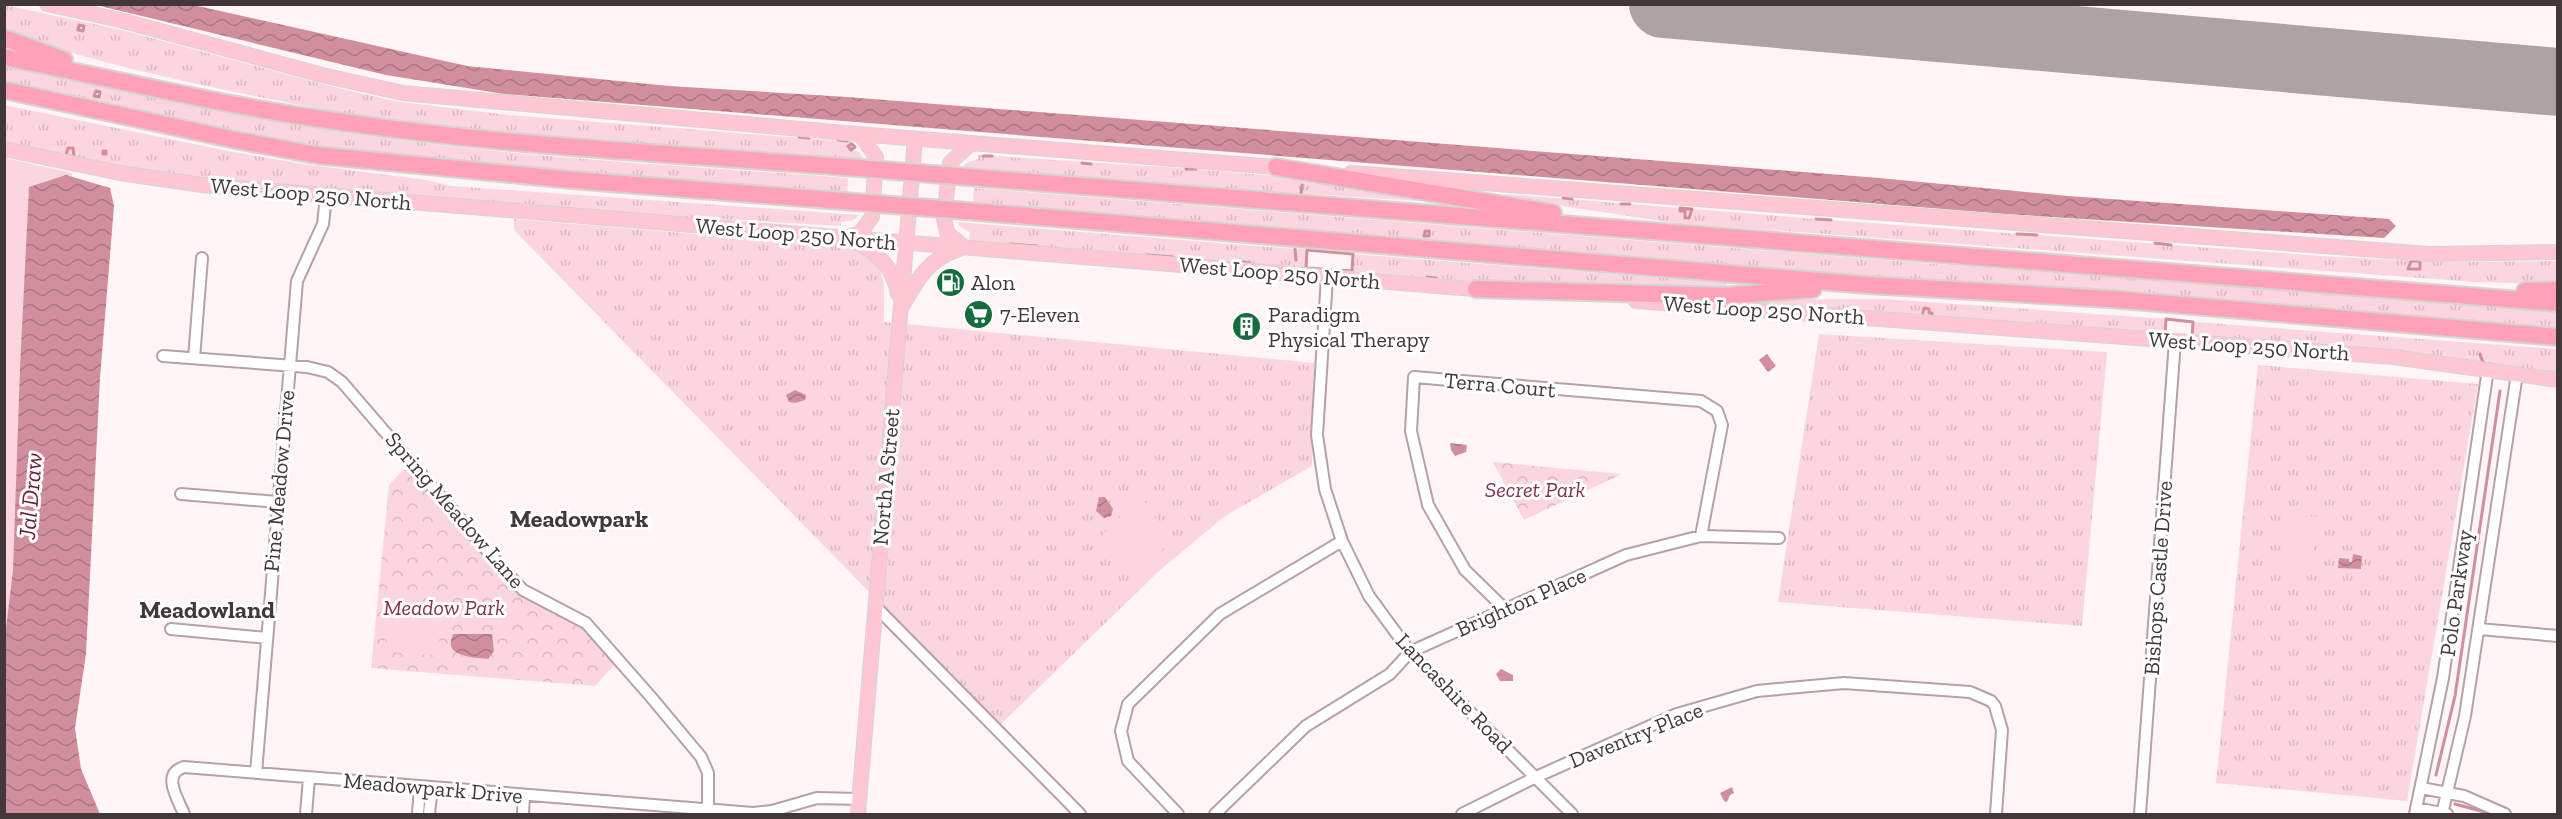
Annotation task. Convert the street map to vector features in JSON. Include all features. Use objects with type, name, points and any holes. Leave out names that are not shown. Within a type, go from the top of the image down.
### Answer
[{"type":"highway","points":[[4,39],[148,87]]},
{"type":"highway","points":[[4,57],[291,115],[450,136],[2558,303]]},
{"type":"highway","points":[[4,90],[316,155],[572,180],[1868,285],[2110,300],[2556,337]]},
{"type":"highway","points":[[4,95],[44,99]]},
{"type":"highway","points":[[1276,167],[1682,232]]},
{"type":"highway","points":[[1476,289],[1723,296],[1868,285]]},
{"type":"highway","points":[[2474,296],[2558,290]]},
{"type":"main road","points":[[47,4],[120,20],[322,75],[403,93],[974,144],[2430,254],[2558,252]]},
{"type":"main road","points":[[846,238],[860,233],[872,217],[876,157],[862,137],[857,134]]},
{"type":"main road","name":"North A Street","points":[[858,814],[915,139]]},
{"type":"main road","points":[[964,247],[947,233],[944,218],[950,163],[969,145],[974,144]]},
{"type":"main road","name":"West Loop 250 North","points":[[4,149],[132,175],[202,185],[1476,289],[2393,357],[2558,380]]},
{"type":"main road","points":[[846,238],[867,247],[891,270],[901,308]]},
{"type":"main road","points":[[901,308],[916,281],[929,265],[945,253],[964,247]]},
{"type":"street","name":"Pine Meadow Drive","points":[[256,773],[297,281],[323,224],[326,196]]},
{"type":"street","points":[[194,358],[202,258]]},
{"type":"street","name":"Lancashire Road","points":[[1327,277],[1317,435],[1325,489],[1342,541],[1369,596],[1410,652],[1572,814]]},
{"type":"street","name":"Bishops Castle Drive","points":[[2140,814],[2175,341]]},
{"type":"street","name":"Spring Meadow Lane","points":[[163,356],[289,365],[328,372],[342,381],[521,587],[587,625],[701,757],[708,773],[709,812]]},
{"type":"street","name":"Polo Parkway","points":[[2416,811],[2443,678],[2488,369]]},
{"type":"street","name":"Polo Parkway","points":[[2442,814],[2465,716],[2517,374]]},
{"type":"street","name":"Terra Court","points":[[1506,610],[1465,570],[1428,505],[1412,431],[1414,377],[1701,401],[1717,411],[1722,425],[1701,536]]},
{"type":"street","points":[[181,494],[278,502]]},
{"type":"street","name":"Brighton Place","points":[[1215,814],[1306,726],[1390,675],[1410,652],[1626,555],[1701,536],[1779,538]]},
{"type":"street","points":[[1178,814],[1128,761],[1121,731],[1128,704],[1220,614],[1342,541]]},
{"type":"street","points":[[875,606],[1080,814]]},
{"type":"street","points":[[171,629],[267,638]]},
{"type":"street","points":[[2479,630],[2558,636]]},
{"type":"street","name":"Daventry Place","points":[[1462,814],[1536,777],[1677,714],[1757,691],[1844,683],[1970,692],[1991,701],[1995,706],[2002,730],[1996,814]]},
{"type":"street","name":"Meadowpark Drive","points":[[184,814],[172,783],[172,774],[176,769],[184,766],[709,812],[773,811],[816,798],[860,799]]},
{"type":"street","points":[[306,814],[309,778]]},
{"type":"street","points":[[418,814],[426,787]]},
{"type":"street","points":[[426,787],[429,814]]},
{"type":"street","points":[[2421,788],[2464,796],[2505,814]]},
{"type":"street","points":[[523,814],[524,795]]},
{"type":"street","points":[[608,814],[609,802]]},
{"type":"street","points":[[2416,811],[2448,814]]},
{"type":"green space","points":[[5,5],[122,30],[394,101],[508,115],[852,142],[852,150],[859,152],[865,161],[501,134],[351,115],[166,77],[101,61],[5,32]]},
{"type":"green space","points":[[5,65],[247,116],[394,139],[523,154],[848,178],[847,196],[379,155],[268,138],[5,83]]},
{"type":"green space","points":[[4,105],[228,151],[303,164],[426,180],[451,186],[859,215],[854,220],[841,222],[841,226],[648,215],[200,179],[130,169],[5,143]]},
{"type":"green space","points":[[978,155],[1196,169],[1321,180],[1437,202],[1118,182],[960,169],[966,163],[978,159]]},
{"type":"green space","points":[[5,158],[72,173],[65,271],[5,814]]},
{"type":"green space","points":[[974,188],[1935,264],[2557,309],[2557,328],[1905,280],[973,205]]},
{"type":"green space","points":[[1505,194],[2337,257],[2439,262],[2557,261],[2557,284],[2476,282],[1675,223],[1503,197]]},
{"type":"green space","points":[[514,219],[851,247],[864,254],[879,269],[884,286],[884,322],[1314,363],[1312,466],[1225,516],[1160,570],[1000,725],[514,230]]},
{"type":"green space","points":[[957,222],[1307,250],[1306,268],[969,240],[970,232],[960,227]]},
{"type":"green space","points":[[1353,254],[1727,283],[1726,289],[1534,286],[1352,271]]},
{"type":"green space","points":[[1885,299],[2166,319],[2165,334],[1738,303],[1738,300]]},
{"type":"green space","points":[[2193,322],[2557,349],[2557,374],[2419,353],[2192,337]]},
{"type":"green space","points":[[1819,334],[2107,352],[2082,626],[1778,602]]},
{"type":"green space","points":[[2258,365],[2478,384],[2407,801],[2216,783]]},
{"type":"green space","name":"Meadow Park","points":[[411,462],[516,589],[586,623],[614,665],[595,686],[371,668],[389,485]]},
{"type":"green space","name":"Secret Park","points":[[1493,462],[1622,474],[1524,520]]},
{"type":"green space","points":[[1141,496],[1171,541],[1132,580],[1102,535]]},
{"type":"green space","points":[[2290,515],[2317,517],[2312,569],[2285,568]]},
{"type":"green space","points":[[388,598],[442,603],[438,655],[386,652]]},
{"type":"water","points":[[96,5],[193,5],[467,66],[669,86],[847,97],[1879,178],[2068,196],[2389,219],[2396,226],[2384,238],[2006,214],[504,94],[386,75]]},
{"type":"water","name":"Jal Draw","points":[[66,175],[110,188],[114,206],[100,378],[86,654],[75,728],[81,769],[100,814],[5,814],[4,645],[13,570],[29,187]]},
{"type":"water","points":[[1767,354],[1776,366],[1768,372],[1759,360]]},
{"type":"water","points":[[795,390],[806,395],[805,400],[789,402],[786,395]]},
{"type":"water","points":[[1450,443],[1467,445],[1466,452],[1455,456]]},
{"type":"water","points":[[1099,497],[1105,497],[1113,509],[1111,516],[1104,518],[1096,511]]},
{"type":"water","points":[[2353,554],[2362,556],[2361,569],[2338,568],[2339,558],[2349,559],[2349,562],[2352,562]]},
{"type":"water","points":[[453,634],[492,634],[494,651],[488,659],[456,652],[451,645]]},
{"type":"water","points":[[1501,669],[1513,675],[1513,681],[1500,681],[1496,674]]},
{"type":"water","points":[[1732,787],[1734,793],[1730,795],[1727,802],[1724,801],[1720,793]]},
{"type":"waterway","points":[[79,25],[84,26],[83,31],[78,30],[79,25]]},
{"type":"waterway","points":[[96,91],[100,92],[99,97],[94,96],[96,91]]},
{"type":"waterway","points":[[799,137],[809,138]]},
{"type":"waterway","points":[[838,140],[847,141]]},
{"type":"waterway","points":[[852,144],[855,147],[851,150],[848,146],[852,144]]},
{"type":"waterway","points":[[68,148],[73,148],[74,157],[66,155],[68,148]]},
{"type":"waterway","points":[[103,151],[106,151],[106,154],[103,154],[103,151]]},
{"type":"waterway","points":[[983,156],[992,156]]},
{"type":"waterway","points":[[1082,163],[1091,164]]},
{"type":"waterway","points":[[1186,169],[1196,169]]},
{"type":"waterway","points":[[1301,194],[1302,185]]},
{"type":"waterway","points":[[1563,198],[1572,199]]},
{"type":"waterway","points":[[1621,204],[1630,204]]},
{"type":"waterway","points":[[1680,208],[1692,209],[1689,218],[1685,218],[1685,211],[1680,211],[1680,208]]},
{"type":"waterway","points":[[1816,219],[1831,220]]},
{"type":"waterway","points":[[1425,231],[1429,231],[1429,236],[1424,236],[1425,231]]},
{"type":"waterway","points":[[2017,234],[2037,235]]},
{"type":"waterway","points":[[2155,243],[2171,245]]},
{"type":"waterway","points":[[1010,244],[1037,246]]},
{"type":"waterway","points":[[1295,249],[1296,260]]},
{"type":"waterway","points":[[1307,250],[1353,254],[1352,271],[1306,268],[1307,250]]},
{"type":"waterway","points":[[1147,255],[1173,257]]},
{"type":"waterway","points":[[2411,261],[2420,261],[2420,269],[2408,269],[2411,261]]},
{"type":"waterway","points":[[1242,262],[1250,263]]},
{"type":"waterway","points":[[1427,277],[1436,278]]},
{"type":"waterway","points":[[1924,308],[1929,309],[1932,317],[1922,317],[1924,308]]},
{"type":"waterway","points":[[2166,319],[2193,322],[2192,337],[2165,334],[2166,319]]},
{"type":"waterway","points":[[2480,354],[2485,363]]},
{"type":"waterway","points":[[2436,775],[2455,696],[2500,391]]},
{"type":"waterway","points":[[2455,804],[2492,814]]},
{"type":"taxiway","points":[[1820,18],[1841,4]]},
{"type":"taxiway","points":[[1860,4],[1871,17],[1888,24]]},
{"type":"taxiway","points":[[1888,24],[1908,19],[1921,4]]},
{"type":"runway","points":[[1663,4],[2558,82]]},
{"type":"place","name":"Alon","points":[[950,282]]},
{"type":"place","name":"7-Eleven","points":[[979,314]]},
{"type":"place","name":"Paradigm Physical Therapy","points":[[1247,327]]},
{"type":"district","name":"Meadowpark","points":[[579,518]]},
{"type":"district","name":"Meadowland","points":[[207,609]]}]
